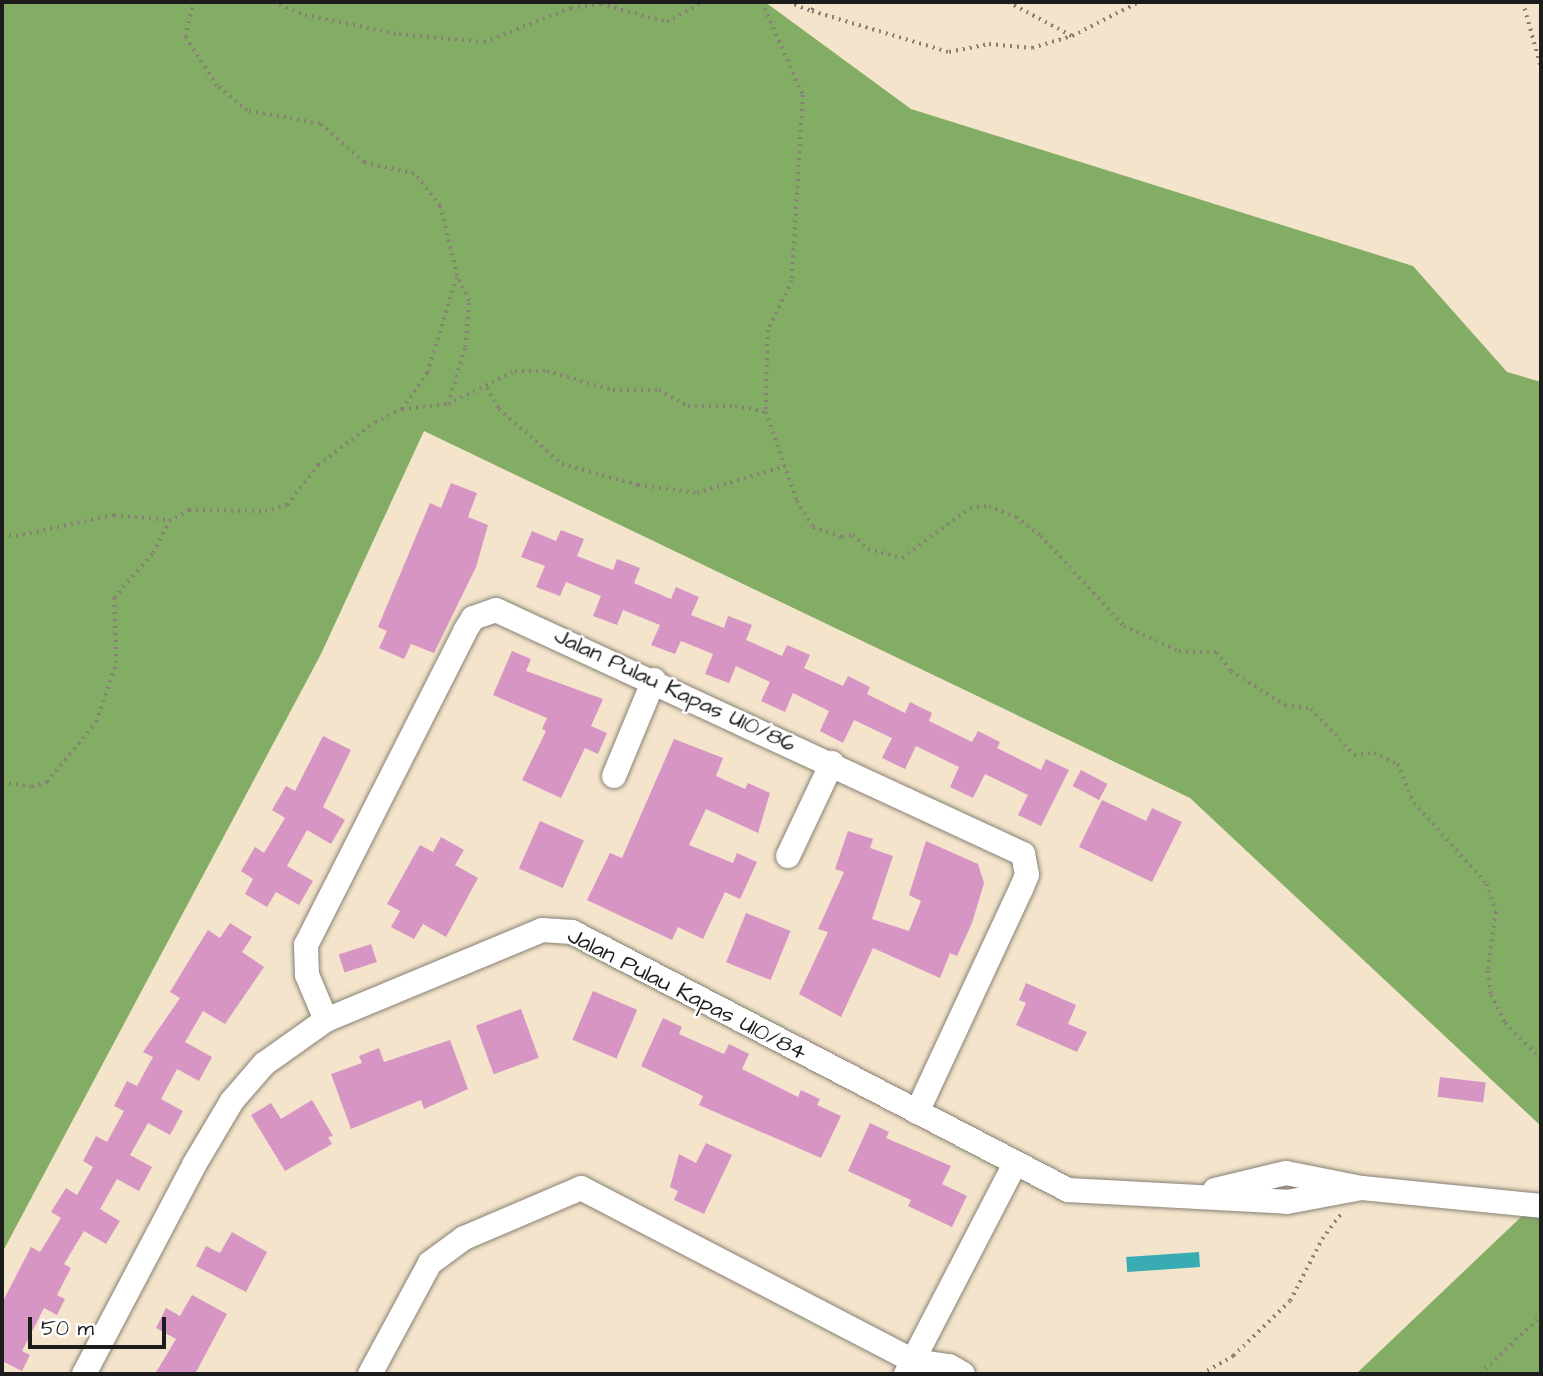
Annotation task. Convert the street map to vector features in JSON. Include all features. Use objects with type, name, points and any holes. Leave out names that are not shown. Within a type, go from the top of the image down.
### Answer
[{"type":"street","name":"Jalan Pulau Kapas U10/86","points":[[326,1020],[307,975],[306,945],[473,618],[484,611],[506,612],[1012,846],[1023,854],[1026,864],[1021,889],[917,1112]]},
{"type":"street","points":[[614,776],[654,680]]},
{"type":"street","points":[[789,856],[832,763]]},
{"type":"street","name":"Jalan Pulau Kapas U10/84","points":[[84,1374],[232,1101],[264,1064],[326,1020],[542,930],[560,928],[1068,1190],[1194,1195],[1286,1173],[1362,1188],[1541,1206]]},
{"type":"street","points":[[909,1367],[1015,1164]]},
{"type":"street","points":[[370,1374],[430,1263],[464,1238],[581,1188],[909,1367],[949,1366],[963,1374]]},
{"type":"path","points":[[194,2],[185,37],[217,86],[247,111],[320,124],[364,163],[414,174],[440,206],[457,276],[469,301],[465,347],[448,404]]},
{"type":"path","points":[[273,2],[305,15],[399,34],[484,42],[572,8],[601,4],[667,22],[703,2]]},
{"type":"path","points":[[762,2],[803,95],[792,281],[768,330],[766,412],[785,467],[813,527],[842,537],[853,535],[868,549],[902,558],[970,508],[989,506],[1016,517],[1041,536],[1124,626],[1179,651],[1217,652],[1231,671],[1285,705],[1311,709],[1354,755],[1374,753],[1398,764],[1414,803],[1488,884],[1496,912],[1488,971],[1491,995],[1505,1023],[1541,1059]]},
{"type":"path","points":[[788,2],[949,52],[989,44],[1032,48],[1072,36],[1139,2]]},
{"type":"path","points":[[812,11],[816,2]]},
{"type":"path","points":[[1008,2],[1072,36]]},
{"type":"path","points":[[1523,2],[1541,67]]},
{"type":"path","points":[[402,409],[427,373],[457,276]]},
{"type":"path","points":[[2,782],[32,788],[47,782],[96,722],[116,663],[114,598],[153,553],[169,521],[189,510],[265,511],[287,505],[318,465],[375,422],[402,409],[448,404],[487,388],[516,371],[547,371],[613,390],[659,390],[688,406],[735,406],[766,412]]},
{"type":"path","points":[[487,388],[499,409],[562,464],[638,485],[697,493],[785,467]]},
{"type":"path","points":[[2,534],[16,536],[114,514],[169,521]]},
{"type":"path","points":[[1201,1374],[1233,1356],[1290,1301],[1322,1239],[1362,1188]]},
{"type":"path","points":[[1480,1374],[1541,1316]]},
{"type":"green space","points":[[2,2],[765,2],[911,109],[1413,266],[1507,372],[1541,382],[1541,1126],[1190,798],[424,431],[321,654],[2,1253]]},
{"type":"green space","points":[[1541,1198],[1541,1374],[1356,1374]]},
{"type":"water","points":[[1199,1252],[1200,1267],[1127,1272],[1126,1257]]},
{"type":"building","points":[[451,483],[477,493],[468,517],[488,525],[476,567],[434,653],[411,644],[404,659],[379,648],[387,631],[378,627],[430,503],[441,508]]},
{"type":"building","points":[[561,530],[584,539],[577,556],[613,570],[617,559],[640,568],[634,583],[671,599],[676,587],[699,597],[691,615],[724,628],[728,616],[752,625],[746,640],[782,656],[787,645],[810,655],[804,668],[843,686],[848,676],[870,687],[867,694],[905,713],[910,702],[932,713],[929,721],[972,742],[978,731],[1000,742],[997,748],[1041,770],[1046,759],[1069,770],[1041,826],[1018,815],[1028,795],[985,774],[973,798],[950,787],[959,767],[916,746],[905,769],[882,758],[892,738],[854,720],[843,743],[820,731],[829,711],[793,693],[785,712],[761,701],[770,682],[736,666],[729,683],[705,674],[713,654],[681,641],[675,654],[651,645],[660,625],[623,610],[617,625],[593,616],[601,596],[566,582],[560,596],[536,587],[545,566],[521,557],[532,531],[556,541]]},
{"type":"building","points":[[512,651],[531,659],[526,671],[603,699],[591,726],[607,733],[598,754],[585,748],[561,798],[522,780],[546,731],[542,729],[547,718],[493,695]]},
{"type":"building","points":[[323,736],[351,750],[323,807],[345,820],[331,844],[307,830],[287,866],[313,881],[299,905],[276,892],[267,907],[245,894],[253,879],[241,871],[255,847],[264,853],[285,818],[272,810],[286,786],[295,791]]},
{"type":"building","points":[[674,739],[723,758],[716,776],[745,789],[748,783],[770,793],[758,833],[706,809],[689,845],[733,863],[737,853],[757,862],[740,899],[725,892],[703,939],[678,927],[672,940],[587,900],[610,853],[622,858]]},
{"type":"building","points":[[1081,770],[1107,784],[1099,800],[1073,786]]},
{"type":"building","points":[[1102,800],[1146,821],[1152,808],[1182,822],[1152,882],[1079,847]]},
{"type":"building","points":[[540,821],[584,841],[563,888],[519,869]]},
{"type":"building","points":[[848,831],[873,839],[870,848],[893,856],[872,919],[909,931],[921,901],[909,895],[926,841],[978,864],[984,883],[972,923],[957,956],[950,953],[940,978],[873,948],[841,1017],[799,994],[828,932],[818,929],[844,872],[835,869]]},
{"type":"building","points":[[441,837],[464,850],[455,865],[478,878],[446,937],[423,924],[414,939],[391,927],[400,911],[387,904],[420,845],[433,852]]},
{"type":"building","points":[[746,913],[791,931],[771,980],[726,962]]},
{"type":"building","points":[[230,923],[252,937],[242,952],[264,967],[225,1024],[203,1011],[185,1042],[212,1057],[199,1081],[177,1069],[161,1099],[183,1111],[170,1135],[148,1123],[130,1155],[152,1167],[139,1191],[117,1179],[100,1209],[120,1221],[106,1244],[84,1231],[64,1264],[71,1268],[57,1295],[65,1299],[57,1315],[44,1308],[22,1351],[30,1355],[22,1371],[2,1361],[2,1303],[31,1247],[40,1252],[61,1218],[51,1212],[66,1188],[77,1195],[93,1167],[83,1161],[96,1136],[107,1142],[124,1111],[114,1106],[127,1081],[137,1086],[153,1057],[143,1052],[180,998],[170,992],[208,930],[220,938]]},
{"type":"building","points":[[371,944],[377,962],[345,973],[339,955]]},
{"type":"building","points":[[1026,983],[1076,1005],[1068,1024],[1087,1032],[1077,1052],[1016,1025],[1026,1003],[1019,1000]]},
{"type":"building","points":[[593,991],[637,1010],[616,1059],[572,1040]]},
{"type":"building","points":[[521,1009],[539,1058],[494,1074],[476,1025]]},
{"type":"building","points":[[663,1018],[682,1027],[679,1034],[724,1054],[729,1044],[749,1054],[742,1069],[798,1097],[801,1090],[820,1099],[817,1105],[841,1116],[821,1158],[699,1105],[703,1096],[641,1066]]},
{"type":"building","points":[[450,1040],[468,1089],[424,1109],[421,1100],[351,1129],[331,1074],[362,1063],[359,1056],[379,1048],[384,1062]]},
{"type":"building","points":[[1440,1077],[1486,1083],[1483,1102],[1438,1097]]},
{"type":"building","points":[[312,1100],[333,1136],[328,1137],[332,1144],[285,1171],[251,1115],[271,1103],[281,1119]]},
{"type":"building","points":[[870,1123],[889,1132],[886,1138],[951,1166],[942,1184],[967,1196],[952,1227],[908,1206],[911,1200],[848,1171]]},
{"type":"building","points":[[706,1143],[732,1155],[704,1214],[674,1200],[678,1191],[670,1187],[679,1154],[696,1163]]},
{"type":"building","points":[[232,1232],[267,1252],[246,1292],[196,1266],[206,1246],[220,1253]]},
{"type":"building","points":[[192,1295],[227,1314],[195,1374],[155,1374],[176,1339],[156,1328],[166,1308],[180,1316]]}]
